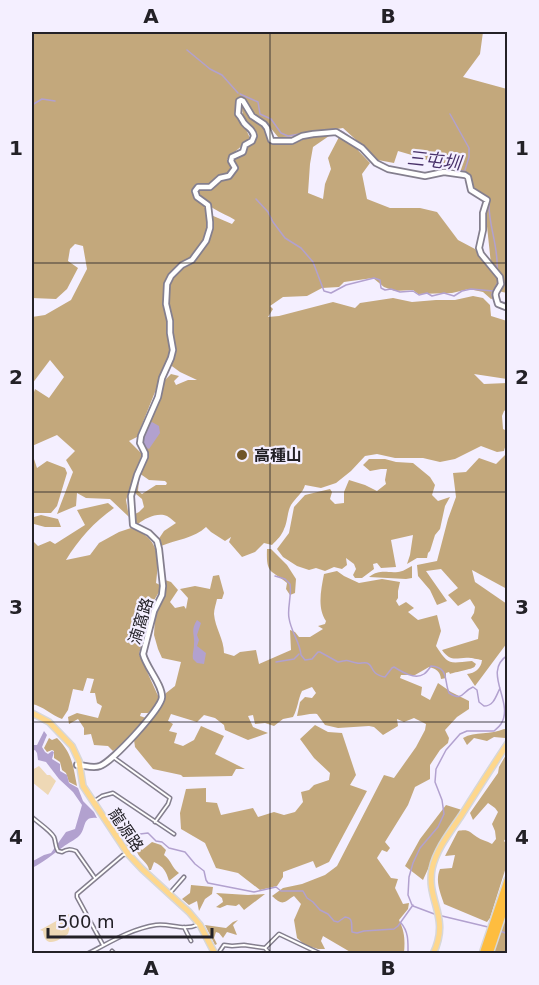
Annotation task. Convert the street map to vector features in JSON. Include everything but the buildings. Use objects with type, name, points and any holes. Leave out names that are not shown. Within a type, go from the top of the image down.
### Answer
[{"type":"highway","points":[[483,954],[507,880]]},
{"type":"highway","points":[[489,954],[507,897]]},
{"type":"main road","points":[[32,714],[49,722],[66,740],[74,751],[83,786],[127,854],[189,912],[215,954]]},
{"type":"main road","points":[[434,954],[441,925],[434,866],[468,806],[507,745]]},
{"type":"main road","name":"龍源路","points":[[78,765],[81,788],[98,811]]},
{"type":"main road","name":"龍源路","points":[[127,854],[135,866],[198,925]]},
{"type":"street","name":"湳窩路","points":[[78,765],[100,766],[113,757],[140,729],[162,698],[159,686],[143,654],[154,611],[163,590],[159,549],[154,537],[133,525],[130,502],[145,457],[140,440],[158,397],[173,350],[170,321],[165,304],[168,280],[182,265],[192,260],[205,244],[210,228],[210,208],[197,197],[195,191],[199,187],[212,186],[220,178],[229,176],[235,168],[231,161],[232,157],[242,153],[245,145],[254,139],[253,131],[238,114],[237,108],[240,100],[252,116],[264,124],[272,141],[292,141],[313,134],[336,132],[362,148],[376,163],[388,169],[425,176],[444,172],[468,177],[471,190],[487,200],[478,248],[500,277],[501,284],[495,291],[495,296],[498,304],[507,308]]},
{"type":"street","points":[[113,757],[170,798],[155,822]]},
{"type":"street","points":[[93,802],[113,793],[174,834]]},
{"type":"street","points":[[32,816],[54,838],[58,851],[62,852],[67,849],[76,851],[95,878]]},
{"type":"street","points":[[103,945],[77,894],[127,854]]},
{"type":"street","points":[[169,894],[184,878]]},
{"type":"street","points":[[87,954],[117,938],[147,927],[168,924],[184,927],[198,925]]},
{"type":"street","points":[[184,927],[191,941]]},
{"type":"street","points":[[265,948],[278,934],[321,954]]},
{"type":"street","points":[[215,954],[224,945],[265,948],[270,954]]},
{"type":"shaded area","points":[[32,32],[483,32],[480,54],[463,77],[507,89],[507,293],[498,291],[504,283],[491,264],[486,217],[487,197],[473,188],[466,172],[443,167],[398,151],[394,163],[378,160],[343,128],[278,137],[243,102],[238,105],[250,138],[227,160],[234,170],[209,186],[195,184],[194,199],[206,206],[207,229],[190,261],[182,262],[168,277],[163,299],[171,352],[137,437],[129,441],[142,454],[126,500],[129,517],[110,499],[86,498],[77,493],[76,506],[57,514],[73,472],[66,460],[75,451],[57,435],[32,446],[32,398],[35,389],[49,398],[64,377],[50,360],[32,384],[32,317],[45,315],[71,300],[87,269],[83,246],[75,244],[70,249],[68,261],[78,268],[67,289],[56,299],[32,298]]},
{"type":"shaded area","points":[[242,105],[250,117],[266,129],[272,138],[285,144],[310,137],[329,136],[313,147],[308,193],[323,199],[325,184],[331,169],[328,158],[339,137],[353,145],[370,163],[362,174],[367,199],[390,208],[420,208],[437,212],[458,240],[475,249],[497,277],[498,284],[492,293],[494,298],[491,299],[483,292],[469,289],[452,293],[418,294],[413,290],[395,291],[384,287],[373,278],[344,282],[339,287],[322,288],[307,296],[283,297],[270,306],[273,309],[268,317],[333,302],[355,308],[360,303],[393,298],[412,302],[455,300],[473,296],[483,298],[490,305],[491,316],[507,321],[507,379],[474,374],[484,384],[507,383],[507,409],[502,416],[503,429],[507,431],[507,440],[504,451],[497,452],[481,446],[455,459],[440,462],[423,458],[395,458],[377,454],[365,456],[336,483],[321,488],[305,485],[291,505],[282,533],[272,545],[264,543],[255,552],[242,557],[229,542],[231,537],[225,541],[206,527],[191,536],[161,546],[158,540],[164,531],[176,523],[167,516],[156,515],[138,524],[135,522],[135,514],[144,507],[142,499],[136,494],[136,482],[139,479],[138,491],[142,494],[156,485],[167,483],[149,480],[139,473],[145,461],[141,441],[162,383],[171,374],[179,376],[174,381],[176,385],[188,380],[197,380],[169,364],[174,351],[166,297],[170,280],[182,266],[191,263],[206,243],[211,215],[232,224],[235,220],[209,206],[196,193],[199,188],[225,179],[238,170],[231,161],[254,136],[247,125]]},
{"type":"shaded area","points":[[152,422],[159,426],[160,433],[149,449],[144,443],[143,436]]},
{"type":"shaded area","points":[[32,453],[37,468],[47,461],[65,468],[67,473],[57,506],[51,513],[32,513]]},
{"type":"shaded area","points":[[507,453],[507,589],[472,570],[475,582],[507,604],[507,643],[475,686],[467,674],[477,670],[482,660],[455,659],[442,650],[478,639],[479,630],[471,618],[475,607],[470,599],[458,606],[448,595],[458,588],[441,569],[426,571],[447,601],[437,605],[430,590],[418,576],[417,565],[437,561],[456,497],[453,473],[466,472],[479,458],[496,464]]},
{"type":"shaded area","points":[[369,459],[413,463],[430,477],[435,485],[432,495],[438,501],[450,497],[445,506],[440,529],[435,535],[427,558],[417,558],[407,564],[413,535],[391,540],[396,567],[381,568],[377,563],[373,564],[374,569],[362,578],[355,578],[354,564],[346,558],[347,565],[342,569],[334,567],[325,571],[316,568],[309,570],[297,566],[283,557],[277,549],[289,533],[294,507],[305,495],[330,489],[332,492],[330,499],[335,504],[344,503],[344,492],[349,480],[377,491],[386,484],[387,469],[370,471],[363,465]]},
{"type":"shaded area","points":[[108,503],[114,508],[87,532],[66,560],[90,555],[99,543],[131,528],[148,537],[156,550],[156,583],[160,585],[139,654],[159,698],[152,710],[148,713],[141,713],[140,716],[146,718],[126,741],[113,751],[108,746],[94,745],[91,734],[84,735],[84,728],[78,719],[69,724],[68,717],[77,713],[98,718],[102,706],[97,703],[95,693],[90,693],[94,679],[87,678],[83,691],[73,689],[68,710],[62,719],[32,704],[32,540],[38,546],[50,541],[55,544],[85,525],[77,510]]},
{"type":"shaded area","points":[[41,515],[58,519],[61,527],[34,524],[34,517]]},
{"type":"shaded area","points":[[267,549],[271,549],[287,565],[296,579],[295,593],[290,595],[286,589],[287,583],[273,573],[269,567]]},
{"type":"shaded area","points":[[412,566],[412,578],[369,577],[380,572],[400,572]]},
{"type":"shaded area","points":[[337,571],[359,583],[382,579],[400,582],[396,601],[399,606],[406,602],[414,608],[408,612],[418,620],[437,615],[441,631],[436,646],[444,657],[450,662],[472,661],[476,664],[471,669],[446,673],[446,678],[441,679],[437,671],[429,667],[415,675],[401,675],[400,678],[422,687],[421,695],[430,700],[438,683],[469,701],[469,709],[457,717],[445,730],[449,738],[448,743],[430,765],[430,779],[415,787],[408,805],[385,842],[390,848],[387,852],[382,850],[377,858],[391,878],[398,879],[395,888],[403,904],[409,903],[408,909],[399,920],[404,936],[404,953],[352,953],[323,936],[321,941],[325,949],[305,945],[297,938],[294,920],[301,904],[294,896],[283,902],[272,896],[283,888],[325,875],[337,866],[384,775],[394,778],[416,747],[426,724],[414,718],[404,722],[397,719],[398,726],[383,735],[374,727],[369,726],[338,728],[325,725],[317,714],[297,716],[300,702],[305,697],[312,698],[316,693],[312,687],[302,691],[293,717],[283,719],[274,726],[265,723],[255,724],[253,715],[248,716],[253,727],[268,733],[248,740],[225,730],[224,725],[215,718],[204,715],[197,722],[171,714],[168,721],[173,724],[169,731],[177,733],[174,743],[183,746],[194,740],[201,726],[224,736],[215,754],[245,769],[236,769],[232,776],[183,777],[153,769],[135,747],[134,740],[157,711],[166,693],[175,686],[181,662],[162,658],[154,635],[155,616],[165,589],[165,580],[171,582],[178,590],[170,602],[175,608],[184,606],[186,609],[188,598],[180,589],[195,586],[210,589],[213,576],[219,575],[224,593],[222,599],[217,599],[214,614],[224,653],[234,656],[240,652],[256,650],[259,664],[291,650],[290,630],[299,637],[310,637],[323,629],[318,626],[325,624],[326,621],[321,610],[324,574]]},
{"type":"shaded area","points":[[197,620],[201,623],[197,635],[199,640],[197,646],[206,653],[204,664],[197,663],[193,659],[193,630]]},
{"type":"shaded area","points":[[315,725],[328,732],[342,733],[356,775],[350,785],[367,791],[329,862],[316,868],[313,861],[283,872],[283,877],[277,886],[260,890],[238,873],[216,868],[205,843],[181,829],[180,813],[186,789],[206,788],[206,802],[217,803],[221,815],[253,808],[258,817],[274,812],[284,815],[295,812],[303,802],[301,792],[329,780],[330,773],[314,758],[300,739]]},
{"type":"shaded area","points":[[507,729],[505,738],[494,737],[487,741],[474,738],[467,745],[463,738],[473,734]]},
{"type":"shaded area","points":[[44,731],[47,735],[42,747],[45,752],[48,754],[54,752],[52,759],[60,764],[60,771],[67,775],[69,783],[78,788],[83,801],[97,818],[86,821],[77,837],[32,868],[33,861],[51,853],[66,832],[75,829],[82,805],[46,762],[38,760],[35,750],[32,751],[32,745],[37,745]]},
{"type":"shaded area","points":[[49,738],[52,740],[57,738],[69,754],[77,786],[69,782],[60,762],[54,758],[54,751],[47,752],[44,748]]},
{"type":"shaded area","points":[[507,753],[508,838],[504,841],[507,844],[507,864],[487,922],[444,904],[438,878],[440,869],[452,868],[455,855],[445,856],[458,831],[469,831],[492,844],[496,839],[492,824],[498,812],[495,808],[488,803],[473,820],[470,813],[498,773]]},
{"type":"shaded area","points":[[39,766],[56,781],[48,795],[32,782],[32,770]]},
{"type":"shaded area","points":[[446,805],[462,810],[433,858],[423,880],[405,866],[420,839]]},
{"type":"shaded area","points":[[135,833],[138,838],[134,843],[142,850],[152,842],[161,845],[166,850],[164,855],[179,873],[169,881],[164,870],[154,862],[149,870],[137,852],[126,845]]},
{"type":"shaded area","points":[[191,885],[213,887],[212,894],[205,899],[199,911],[197,901],[189,905],[182,899],[190,893]]},
{"type":"shaded area","points":[[216,893],[265,894],[244,910],[239,904],[216,907],[223,902]]},
{"type":"shaded area","points":[[507,913],[507,953],[494,952]]},
{"type":"shaded area","points":[[69,914],[70,917],[65,920],[70,927],[68,934],[53,942],[46,940],[43,931],[40,930]]},
{"type":"shaded area","points":[[238,920],[233,925],[237,935],[227,932],[223,938],[216,932],[214,938],[217,944],[215,945],[205,925],[226,928]]},
{"type":"waterway","name":"三屯圳","points":[[187,50],[210,69],[222,75],[238,93]]},
{"type":"waterway","name":"三屯圳","points":[[240,94],[258,102],[260,114],[271,119],[281,133],[288,136],[336,129],[365,148]]},
{"type":"waterway","points":[[32,105],[42,99],[55,101]]},
{"type":"waterway","points":[[450,114],[469,148],[465,170]]},
{"type":"waterway","name":"三屯圳","points":[[446,170],[463,171],[468,174]]},
{"type":"waterway","name":"三屯圳","points":[[479,192],[488,198]]},
{"type":"waterway","points":[[256,199],[268,212],[285,238],[301,248],[313,262],[324,291],[331,293],[346,285],[374,278],[380,280],[381,288],[385,290],[413,291],[419,295],[427,293],[432,296],[444,293],[454,296],[471,289],[493,291]]},
{"type":"waterway","name":"三屯圳","points":[[489,202],[497,270]]},
{"type":"waterway","name":"三屯圳","points":[[494,300],[492,293],[498,281]]},
{"type":"waterway","name":"三屯圳","points":[[500,302],[508,303]]},
{"type":"waterway","points":[[275,576],[285,579],[290,584],[289,618],[301,655],[305,660],[312,659],[320,652],[338,662],[347,660],[367,663],[376,674],[385,677],[394,667],[409,675],[417,676],[424,674],[431,666],[437,667],[445,675],[449,693],[457,697],[473,687],[477,690],[479,702],[484,706],[492,702],[500,688]]},
{"type":"waterway","points":[[276,662],[294,659],[299,654]]},
{"type":"waterway","points":[[412,905],[408,895],[413,863],[420,848],[438,827],[444,814],[442,800],[435,782],[436,769],[446,750],[460,734],[467,731],[494,731],[501,724],[504,706],[497,670],[508,655]]},
{"type":"waterway","points":[[137,832],[148,833],[156,841],[162,842],[169,848],[185,852],[204,871],[208,883],[254,892],[276,887],[281,891],[303,891],[307,898],[334,921],[338,922],[345,917],[350,919],[352,932],[394,929],[413,905]]},
{"type":"waterway","points":[[413,906],[437,915]]},
{"type":"waterway","points":[[442,916],[488,927]]},
{"type":"waterway","points":[[401,923],[407,934],[408,954]]},
{"type":"waterway","points":[[500,931],[508,934]]},
{"type":"place","name":"高種山","points":[[242,455]]}]
